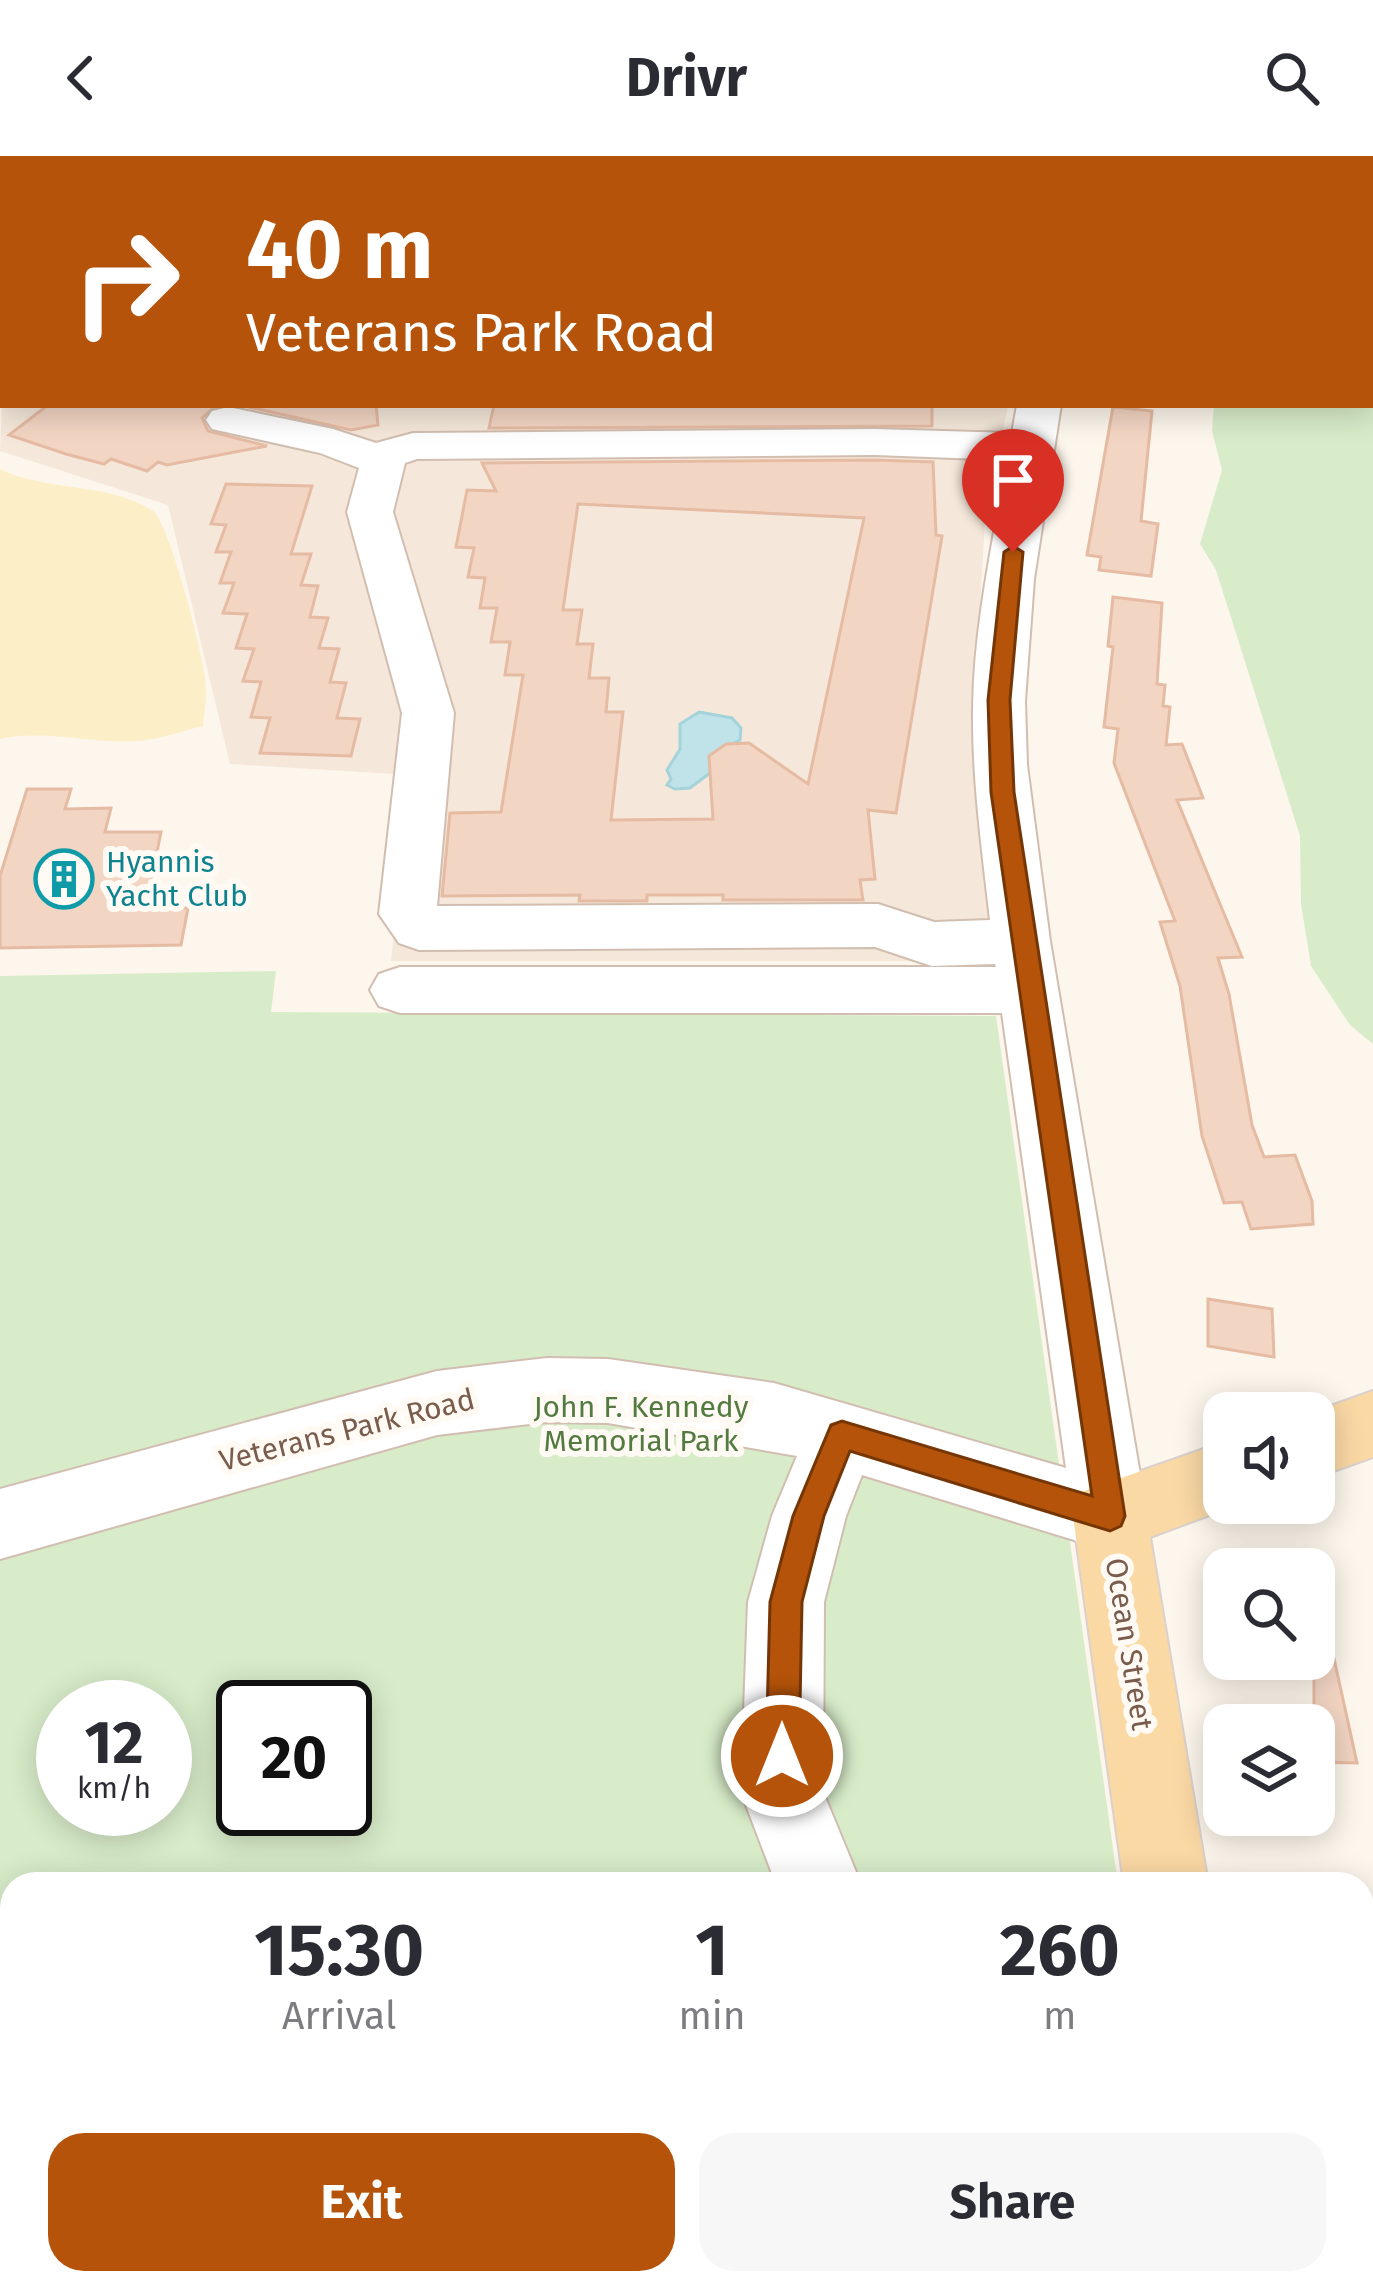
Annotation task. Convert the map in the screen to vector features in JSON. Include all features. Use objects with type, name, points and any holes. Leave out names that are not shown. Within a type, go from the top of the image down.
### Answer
[{"type":"main road","points":[[1335,1438],[1373,1424]]},
{"type":"main road","points":[[1110,1516],[1203,1483]]},
{"type":"main road","name":"Ocean Street","points":[[1110,1516],[1164,1872]]},
{"type":"street","points":[[209,414],[333,442],[383,462]]},
{"type":"street","points":[[1025,966],[932,944],[878,925],[434,929],[411,922],[408,914],[428,713],[370,524],[383,462],[400,448],[875,442],[1035,426]]},
{"type":"street","name":"Ocean Street","points":[[1035,426],[1012,561],[999,700],[1003,801],[1110,1516]]},
{"type":"street","points":[[400,990],[1025,966]]},
{"type":"street","name":"Veterans Park Road","points":[[0,1525],[369,1420],[490,1395],[547,1390],[627,1393],[774,1416],[1110,1516]]},
{"type":"street","points":[[814,1872],[782,1792],[786,1602],[808,1516],[842,1435]]},
{"type":"shaded area","points":[[2,408],[1007,408],[985,521],[974,702],[998,961],[391,961],[410,775],[230,764],[168,505],[0,451]]},
{"type":"green space","points":[[1214,408],[1373,408],[1373,1044],[1350,1025],[1311,966],[1301,904],[1300,836],[1216,570],[1200,544],[1222,470],[1212,431]]},
{"type":"green space","name":"John F. Kennedy Memorial Park","points":[[276,971],[271,1012],[996,1016],[1116,1872],[0,1872],[0,976]]},
{"type":"sand","points":[[0,469],[117,495],[153,511],[177,565],[200,651],[206,693],[203,726],[137,741],[0,739]]},
{"type":"water","points":[[699,712],[732,718],[741,728],[740,740],[709,756],[710,773],[690,788],[675,789],[667,785],[671,779],[667,770],[680,749],[680,724]]},
{"type":"building","points":[[44,408],[214,408],[202,418],[208,431],[267,446],[167,465],[158,462],[147,471],[111,459],[104,464],[9,435]]},
{"type":"building","points":[[253,408],[376,408],[378,425],[351,430]]},
{"type":"building","points":[[493,408],[932,408],[932,426],[489,428]]},
{"type":"building","points":[[1113,408],[1152,411],[1141,521],[1158,524],[1151,576],[1099,570],[1101,557],[1087,555]]},
{"type":"building","points":[[933,462],[936,535],[942,536],[896,813],[868,810],[875,879],[860,880],[863,900],[647,895],[647,901],[579,901],[580,895],[442,896],[450,813],[501,812],[523,675],[505,675],[510,642],[491,642],[497,608],[480,608],[485,578],[468,577],[474,548],[456,547],[467,490],[496,491],[482,463]],"holes":[[[578,504],[864,518],[808,784],[749,743],[726,744],[709,756],[713,819],[611,820],[623,712],[606,712],[609,678],[589,678],[593,644],[577,644],[582,610],[563,610]]]},
{"type":"building","points":[[226,484],[312,486],[291,554],[311,554],[301,585],[318,586],[310,617],[328,618],[319,648],[339,649],[330,682],[346,683],[337,718],[360,719],[351,756],[260,753],[270,718],[251,717],[261,682],[243,681],[254,649],[236,648],[247,614],[223,613],[234,583],[220,583],[231,552],[216,552],[226,525],[211,524]]},
{"type":"building","points":[[1113,597],[1162,603],[1157,684],[1165,685],[1163,706],[1170,707],[1166,745],[1182,744],[1203,798],[1177,800],[1242,957],[1218,958],[1252,1125],[1264,1157],[1295,1155],[1312,1201],[1313,1224],[1251,1229],[1242,1202],[1224,1203],[1202,1136],[1180,986],[1160,922],[1175,921],[1114,763],[1118,729],[1104,727]]},
{"type":"building","name":"Hyannis Yacht Club","points":[[27,789],[71,789],[65,809],[111,808],[105,832],[161,832],[146,907],[188,908],[181,945],[0,948],[0,876]]},
{"type":"building","points":[[1208,1299],[1272,1309],[1274,1357],[1208,1346]]},
{"type":"building","points":[[1335,1663],[1357,1763],[1335,1762],[1335,1704],[1314,1704],[1314,1680],[1335,1680]]},
{"type":"place","name":"Hyannis Yacht Club","points":[[64,879]]},
{"type":"route","points":[[782,1756],[786,1602],[808,1516],[842,1435],[1110,1516],[1002,792],[999,700],[1013,552]]}]
